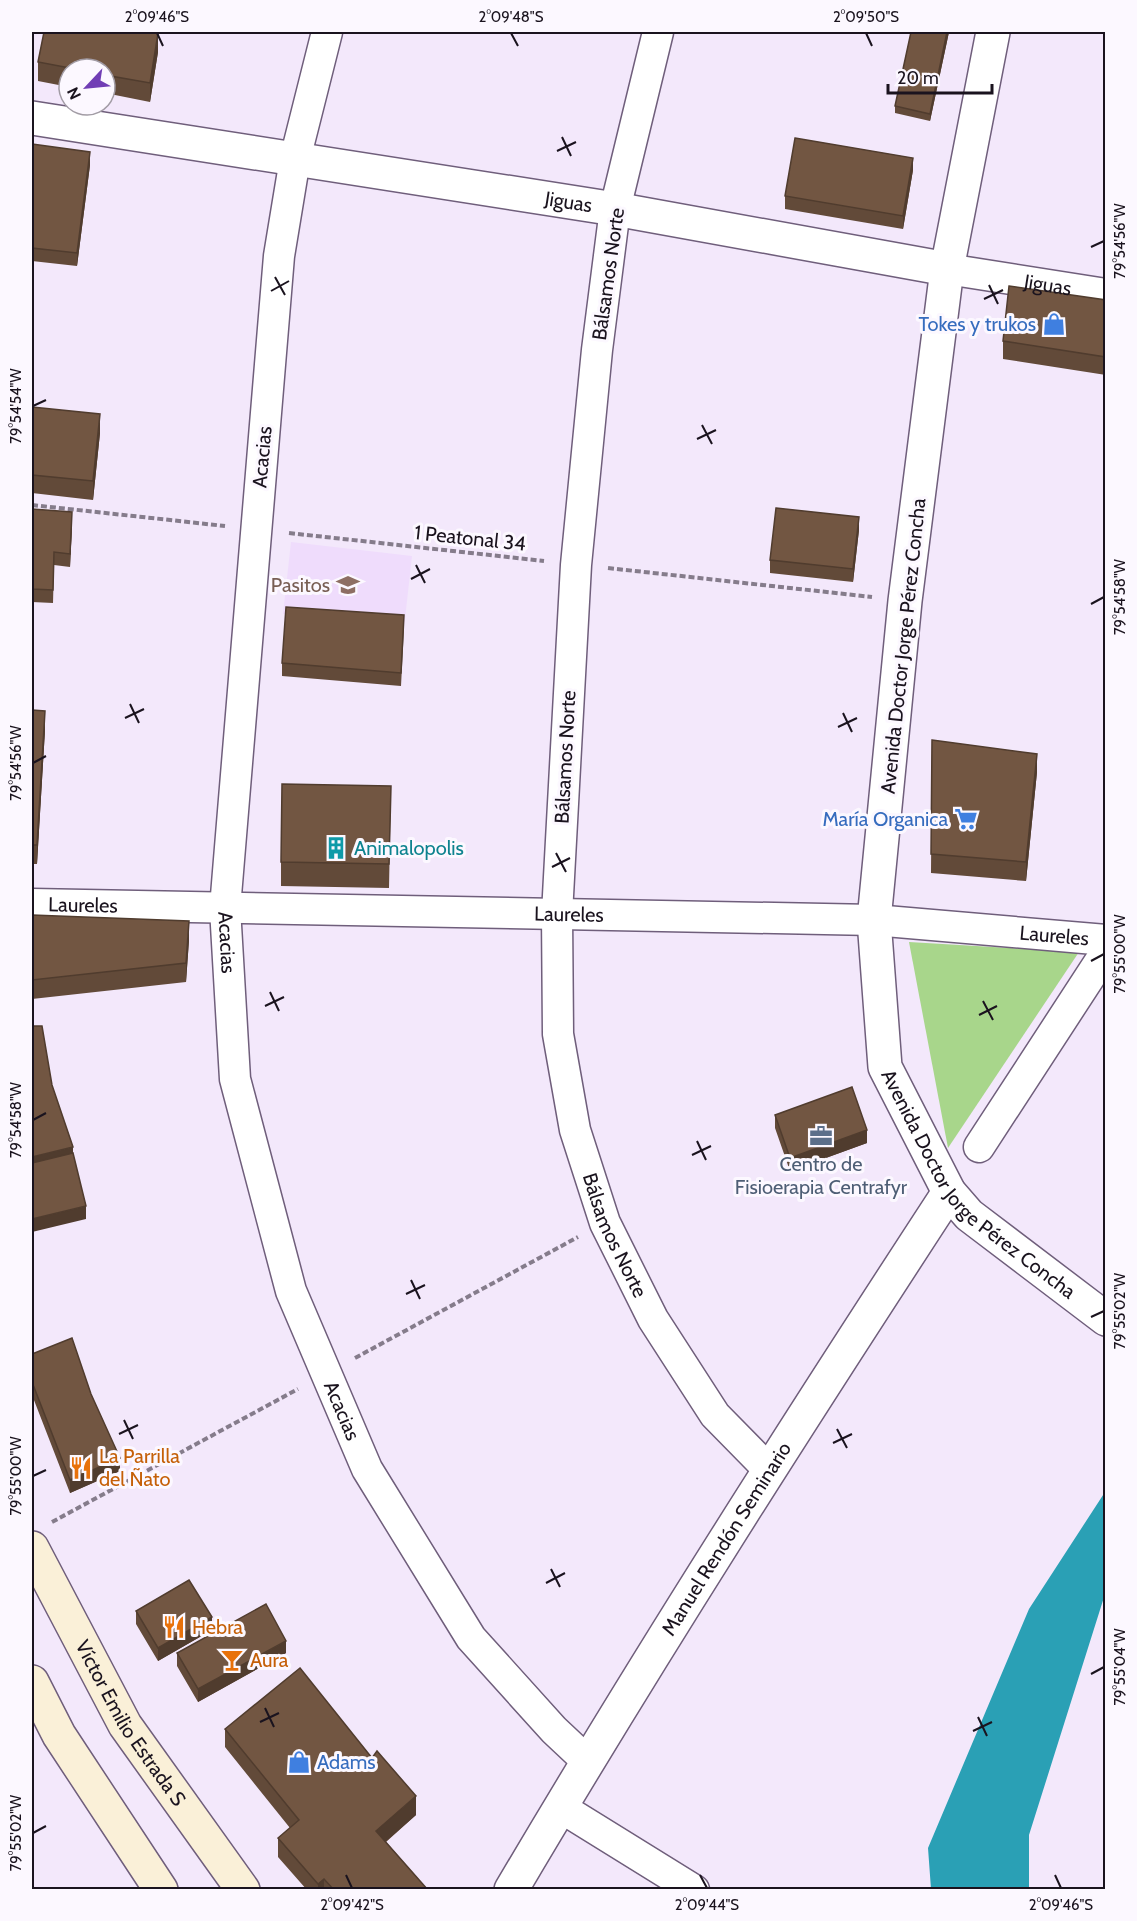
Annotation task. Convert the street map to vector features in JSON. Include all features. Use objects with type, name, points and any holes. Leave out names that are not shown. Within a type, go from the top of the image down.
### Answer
[{"type":"main road","name":"Víctor Emilio Estrada S","points":[[32,1548],[125,1725],[243,1890]]},
{"type":"main road","points":[[32,1682],[59,1735],[161,1890]]},
{"type":"street","name":"Acacias","points":[[327,32],[295,159],[279,256],[225,908],[235,1079],[291,1291],[367,1469],[471,1638],[554,1730],[587,1761]]},
{"type":"street","name":"Bálsamos Norte","points":[[658,32],[615,209],[597,350],[576,565],[557,914],[558,1034],[575,1131],[605,1223],[653,1319],[715,1415],[768,1469]]},
{"type":"street","name":"Avenida Doctor Jorge Pérez Concha","points":[[993,32],[947,268],[905,601],[874,921],[885,1066],[949,1192],[984,1228],[1106,1319]]},
{"type":"street","name":"Jiguas","points":[[32,118],[615,209],[1106,294]]},
{"type":"street","name":"Laureles","points":[[32,904],[874,921],[1106,940]]},
{"type":"street","points":[[979,1147],[1106,952]]},
{"type":"street","name":"Manuel Rendón Seminario","points":[[512,1890],[587,1761],[768,1469],[949,1192]]},
{"type":"street","points":[[560,1807],[694,1890]]},
{"type":"path","name":"1 Peatonal 34","points":[[32,505],[905,601]]},
{"type":"shaded area","name":"Pasitos","points":[[291,542],[412,556],[404,628],[283,614]]},
{"type":"green space","points":[[909,942],[1079,952],[948,1148]]},
{"type":"water","points":[[1105,1492],[1105,1594],[1029,1835],[1029,1889],[931,1889],[928,1848],[1029,1609]]},
{"type":"building","points":[[44,32],[158,33],[150,83],[117,77],[117,57],[57,57],[57,66],[38,62]]},
{"type":"building","points":[[911,32],[947,32],[930,114],[895,106]]},
{"type":"building","points":[[795,138],[913,158],[903,216],[785,196]]},
{"type":"building","points":[[32,144],[90,152],[77,253],[32,248]]},
{"type":"building","points":[[1009,286],[1106,300],[1106,357],[1003,341]]},
{"type":"building","points":[[32,407],[100,414],[93,481],[32,475]]},
{"type":"building","points":[[776,508],[859,517],[853,569],[770,560]]},
{"type":"building","points":[[32,509],[72,512],[70,554],[54,552],[53,590],[32,589]]},
{"type":"building","points":[[286,607],[404,615],[401,673],[282,663]]},
{"type":"building","points":[[32,710],[45,711],[37,845],[32,845]]},
{"type":"building","points":[[932,740],[1037,754],[1026,862],[931,854]]},
{"type":"building","name":"Animalopolis","points":[[282,784],[391,786],[389,864],[281,862]]},
{"type":"building","points":[[32,915],[189,921],[186,963],[32,980]]},
{"type":"building","points":[[32,1026],[42,1026],[52,1085],[73,1147],[32,1157]]},
{"type":"building","name":"Centro de Fisioerapia Centrafyr","points":[[852,1087],[867,1130],[790,1158],[775,1115]]},
{"type":"building","points":[[73,1153],[86,1206],[32,1219],[32,1163]]},
{"type":"building","points":[[72,1338],[91,1394],[120,1458],[70,1480],[32,1382],[32,1354]]},
{"type":"building","name":"Hebra","points":[[189,1580],[212,1617],[158,1648],[136,1611]]},
{"type":"building","name":"Aura","points":[[266,1604],[286,1641],[198,1689],[177,1653]]},
{"type":"building","points":[[300,1668],[372,1758],[377,1751],[416,1796],[376,1831],[428,1890],[334,1890],[324,1879],[318,1884],[278,1838],[299,1820],[225,1729]]},
{"type":"place","name":"Tokes y trukos","points":[[1054,324]]},
{"type":"place","name":"Pasitos","points":[[348,585]]},
{"type":"place","name":"María Organica","points":[[966,819]]},
{"type":"place","name":"Animalopolis","points":[[336,848]]},
{"type":"place","name":"Centro de Fisioerapia Centrafyr","points":[[821,1136]]},
{"type":"place","name":"La Parrilla del Ñato","points":[[81,1468]]},
{"type":"place","name":"Hebra","points":[[174,1627]]},
{"type":"place","name":"Aura","points":[[232,1660]]},
{"type":"place","name":"Adams","points":[[299,1762]]}]
